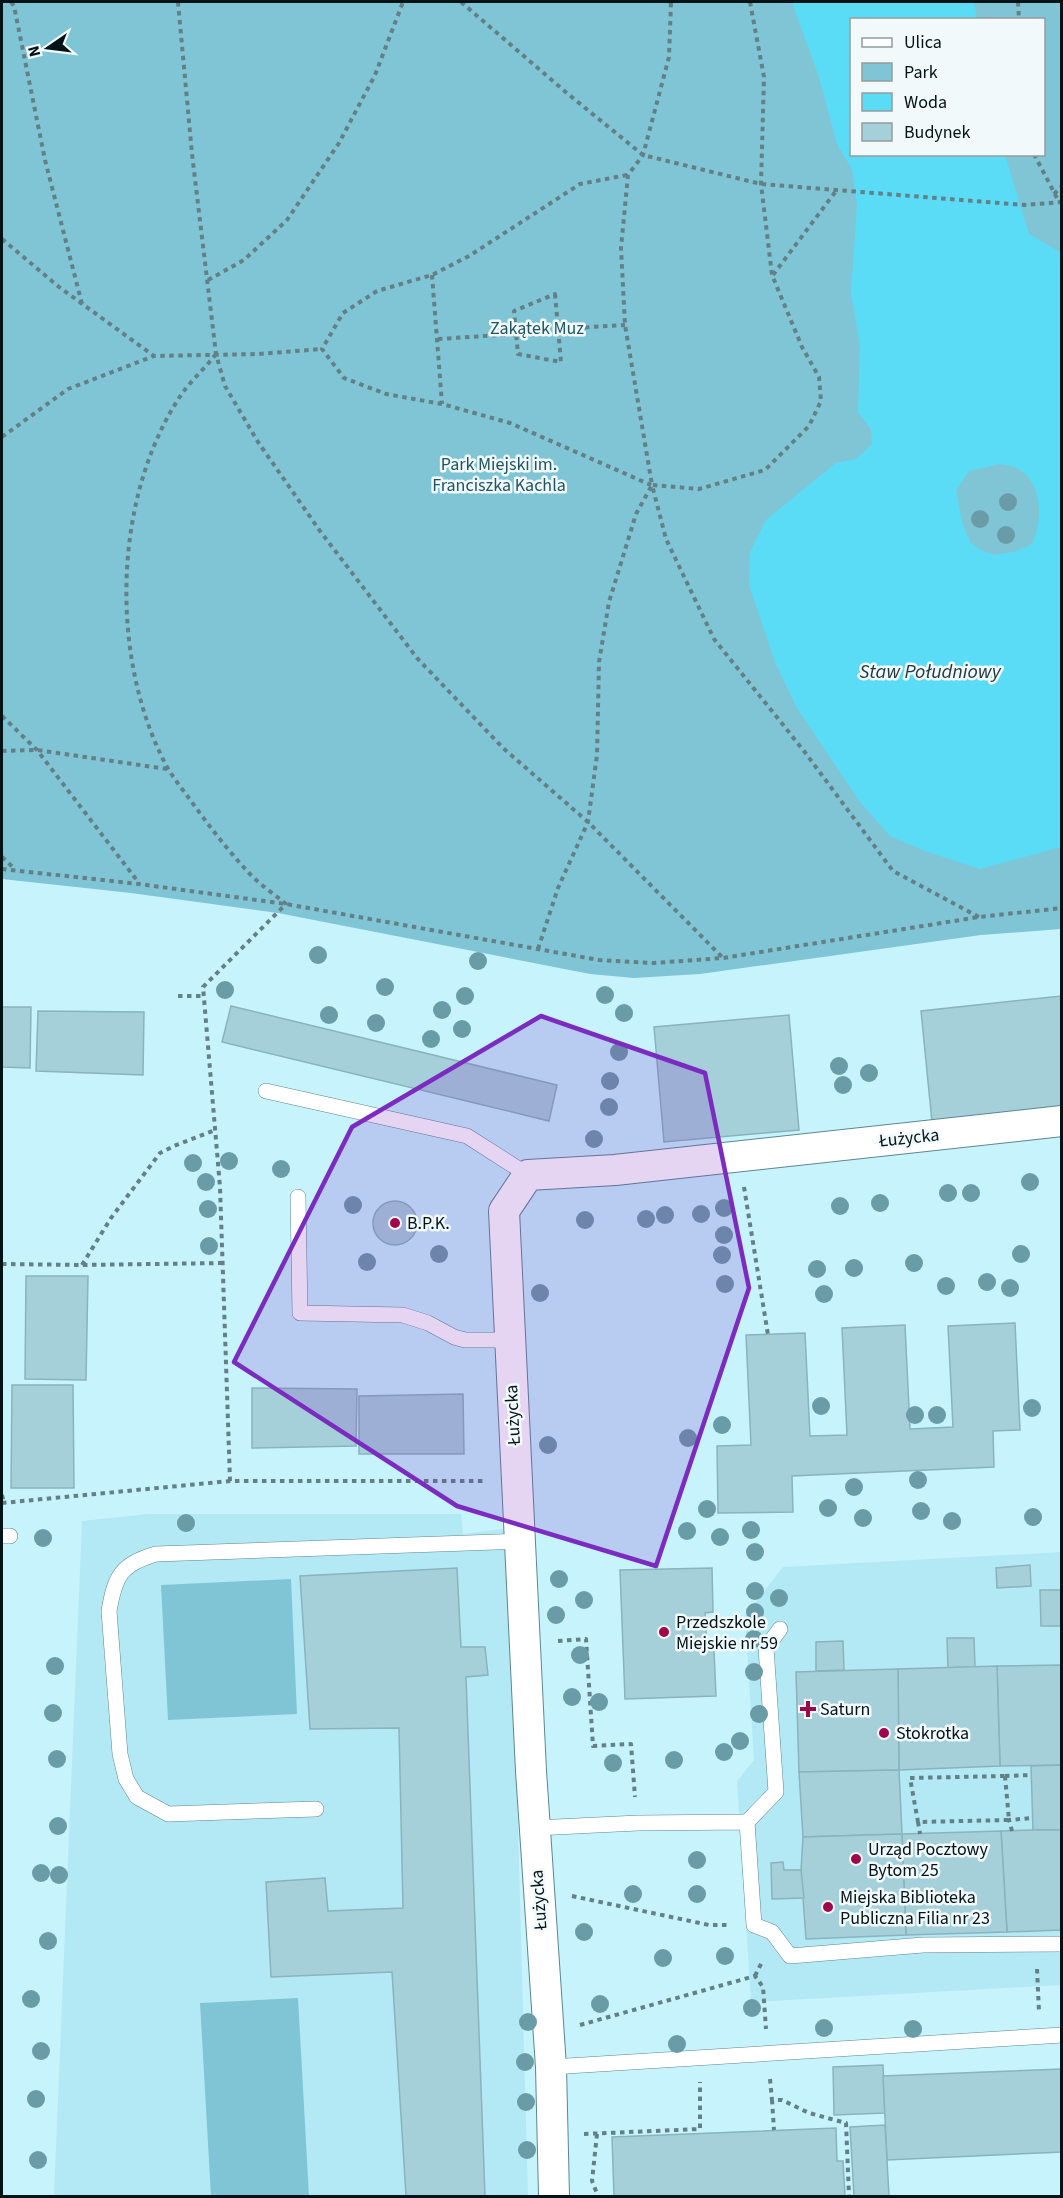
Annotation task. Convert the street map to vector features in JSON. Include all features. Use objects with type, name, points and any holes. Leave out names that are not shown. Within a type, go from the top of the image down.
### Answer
[{"type":"street","name":"Łużycka","points":[[554,2196],[551,2067],[537,1865],[504,1211],[528,1175],[615,1170],[1062,1121]]},
{"type":"lane","points":[[266,1091],[467,1136],[528,1175]]},
{"type":"lane","points":[[298,1197],[300,1313],[403,1315],[428,1323],[454,1337],[465,1340],[509,1340]]},
{"type":"lane","points":[[316,1809],[168,1814],[137,1797],[126,1779],[120,1754],[109,1611],[113,1589],[123,1571],[135,1560],[156,1554],[521,1541]]},
{"type":"lane","points":[[535,1828],[638,1823],[747,1822],[776,1792],[766,1648],[780,1629]]},
{"type":"lane","points":[[747,1822],[754,1925],[772,1932],[790,1956],[923,1945],[1062,1944]]},
{"type":"lane","points":[[551,2067],[1062,2035]]},
{"type":"path","points":[[11,2],[14,6],[45,160],[82,304]]},
{"type":"path","points":[[178,2],[192,154],[216,354],[225,386],[258,442],[320,531],[417,658],[503,748],[588,822],[723,958]]},
{"type":"path","points":[[208,280],[244,260],[287,220],[339,143],[375,75],[403,2]]},
{"type":"path","points":[[461,2],[643,155],[761,184],[1024,205],[1060,202]]},
{"type":"path","points":[[671,2],[669,57],[643,155],[628,175],[621,248],[625,325],[652,485],[666,539],[714,639],[804,751],[893,871],[980,917]]},
{"type":"path","points":[[322,350],[344,378],[386,394],[442,404],[510,423],[652,485],[699,489],[765,470],[809,426],[821,401],[819,377],[802,347],[772,275],[761,184],[764,77],[750,2]]},
{"type":"path","points":[[1018,2],[1019,18]]},
{"type":"path","points":[[1035,156],[1060,202]]},
{"type":"path","points":[[322,350],[343,313],[377,291],[432,275],[469,256],[580,184],[628,175]]},
{"type":"path","points":[[1054,194],[1062,186]]},
{"type":"path","points":[[772,275],[836,190]]},
{"type":"path","points":[[2,238],[82,304],[154,356]]},
{"type":"path","points":[[432,275],[442,404]]},
{"type":"path","points":[[555,294],[561,362],[518,354],[516,334],[514,311],[555,294]]},
{"type":"path","points":[[558,329],[625,325]]},
{"type":"path","points":[[438,339],[516,334]]},
{"type":"path","points":[[2,437],[68,389],[154,356],[322,350]]},
{"type":"path","points":[[216,354],[184,392],[161,432],[142,482],[128,547],[127,628],[134,678],[148,726],[168,769],[216,836],[250,874],[286,904]]},
{"type":"path","points":[[538,950],[558,888],[588,822],[597,754],[599,662],[609,602],[636,514],[652,485]]},
{"type":"path","points":[[2,716],[37,750],[117,851],[139,884]]},
{"type":"path","points":[[2,751],[37,750],[168,769]]},
{"type":"path","points":[[2,857],[16,870]]},
{"type":"path","points":[[2,868],[286,904],[599,960],[654,963],[723,958],[980,917],[1062,908]]},
{"type":"path","points":[[230,1481],[223,1263],[203,987],[286,904]]},
{"type":"path","points":[[178,996],[204,996]]},
{"type":"path","points":[[81,1265],[111,1218],[160,1153],[215,1130]]},
{"type":"path","points":[[739,1157],[768,1335]]},
{"type":"path","points":[[2,1264],[223,1263]]},
{"type":"path","points":[[2,1495],[3,1503],[230,1481],[493,1481]]},
{"type":"path","points":[[526,1643],[586,1639],[593,1746],[631,1744],[638,1823]]},
{"type":"path","points":[[920,1834],[910,1778],[1031,1775]]},
{"type":"path","points":[[1005,1776],[1012,1831]]},
{"type":"path","points":[[918,1822],[1033,1818]]},
{"type":"path","points":[[537,1865],[552,1870],[553,1892],[709,1925],[754,1925]]},
{"type":"path","points":[[1037,1963],[1038,1989]]},
{"type":"path","points":[[579,2025],[727,1984]]},
{"type":"path","points":[[553,2145],[578,2134],[700,2129],[700,2057]]},
{"type":"path","points":[[772,2100],[774,2130]]},
{"type":"path","points":[[597,2134],[592,2181],[598,2196]]},
{"type":"highlighted area","points":[[541,1016],[705,1073],[749,1288],[656,1566],[457,1506],[234,1362],[352,1127]]},
{"type":"shaded area","points":[[148,1514],[461,1514],[463,1534],[510,1528],[528,2196],[54,2196],[82,1521]]},
{"type":"shaded area","points":[[1061,1552],[1061,1985],[751,2002],[737,1781],[754,1760],[745,1616],[783,1567]]},
{"type":"green space","name":"Park Miejski im. Franciszka Kachla","points":[[2,2],[1061,2],[1061,929],[981,935],[700,974],[634,978],[590,974],[278,913],[131,893],[2,879]]},
{"type":"green space","points":[[291,1579],[297,1714],[168,1720],[161,1585]]},
{"type":"green space","points":[[298,1998],[309,2196],[211,2196],[200,2003]]},
{"type":"water","name":"Staw Południowy","points":[[792,2],[974,2],[977,18],[850,18],[850,156],[1005,156],[1029,234],[1061,253],[1061,847],[980,869],[925,851],[890,836],[860,802],[797,708],[775,662],[749,585],[750,552],[766,520],[836,463],[856,459],[872,444],[871,429],[858,412],[860,346],[851,293],[857,205],[852,169],[837,144],[819,77]],"holes":[[[1000,464],[1017,468],[1027,476],[1037,493],[1039,514],[1036,535],[1032,544],[1017,551],[994,555],[982,551],[970,542],[962,522],[956,490],[969,471]]]},
{"type":"building","points":[[1061,996],[1062,1108],[932,1122],[921,1011]]},
{"type":"building","points":[[231,1006],[557,1085],[549,1121],[222,1042]]},
{"type":"building","points":[[2,1007],[31,1007],[30,1068],[2,1067]]},
{"type":"building","points":[[38,1011],[144,1012],[143,1075],[36,1071]]},
{"type":"building","points":[[789,1015],[799,1130],[664,1142],[654,1027]]},
{"type":"building","name":"B.P.K.","points":[[395,1201],[410,1208],[417,1223],[410,1238],[395,1245],[380,1238],[373,1223],[380,1208]]},
{"type":"building","points":[[26,1276],[88,1276],[86,1380],[25,1379]]},
{"type":"building","points":[[1015,1323],[1020,1430],[993,1431],[994,1467],[792,1476],[793,1512],[718,1513],[717,1446],[751,1445],[746,1335],[805,1333],[810,1436],[847,1435],[842,1328],[905,1325],[910,1429],[953,1427],[948,1326]]},
{"type":"building","points":[[12,1385],[73,1385],[74,1488],[11,1488]]},
{"type":"building","points":[[252,1388],[357,1389],[356,1446],[252,1448]]},
{"type":"building","points":[[463,1394],[464,1454],[359,1454],[359,1396]]},
{"type":"building","points":[[1030,1565],[1031,1586],[997,1588],[996,1568]]},
{"type":"building","points":[[457,1568],[461,1647],[485,1647],[488,1675],[466,1677],[485,2196],[406,2196],[392,1972],[271,1977],[266,1882],[325,1878],[328,1911],[403,1908],[399,1728],[310,1729],[300,1576]]},
{"type":"building","name":"Przedszkole Miejskie nr 59","points":[[712,1568],[713,1612],[705,1613],[707,1651],[714,1651],[716,1696],[625,1699],[620,1570]]},
{"type":"building","points":[[1040,1590],[1062,1590],[1062,1626],[1041,1626]]},
{"type":"building","points":[[947,1638],[974,1638],[975,1667],[948,1668]]},
{"type":"building","points":[[843,1641],[844,1670],[816,1671],[816,1642]]},
{"type":"building","points":[[1062,1665],[1062,1765],[1000,1766],[997,1666]]},
{"type":"building","points":[[997,1666],[1000,1766],[899,1770],[898,1669]]},
{"type":"building","points":[[898,1669],[899,1770],[799,1772],[796,1672]]},
{"type":"building","points":[[1062,1765],[1062,1830],[1033,1830],[1031,1766]]},
{"type":"building","points":[[899,1770],[902,1834],[803,1837],[799,1772]]},
{"type":"building","points":[[1062,1830],[1062,1930],[1007,1932],[1001,1831]]},
{"type":"building","points":[[1001,1831],[1007,1932],[906,1935],[902,1834]]},
{"type":"building","points":[[902,1834],[906,1935],[806,1939],[801,1870],[803,1837]]},
{"type":"building","points":[[783,1862],[784,1870],[801,1870],[804,1898],[772,1899],[771,1863]]},
{"type":"building","points":[[883,2065],[885,2113],[834,2115],[833,2067]]},
{"type":"building","points":[[1062,2069],[1062,2152],[887,2160],[883,2076]]},
{"type":"building","points":[[885,2125],[889,2196],[854,2196],[850,2127]]},
{"type":"building","points":[[836,2128],[837,2161],[843,2161],[845,2196],[614,2196],[612,2137]]},
{"type":"place","name":"B.P.K.","points":[[395,1223]]},
{"type":"place","name":"Przedszkole Miejskie nr 59","points":[[664,1632]]},
{"type":"place","name":"Saturn","points":[[808,1709]]},
{"type":"place","name":"Stokrotka","points":[[884,1733]]},
{"type":"place","name":"Urząd Pocztowy Bytom 25","points":[[856,1859]]},
{"type":"place","name":"Miejska Biblioteka Publiczna Filia nr 23","points":[[828,1907]]},
{"type":"park label","name":"Zakątek Muz","points":[[537,328]]}]
